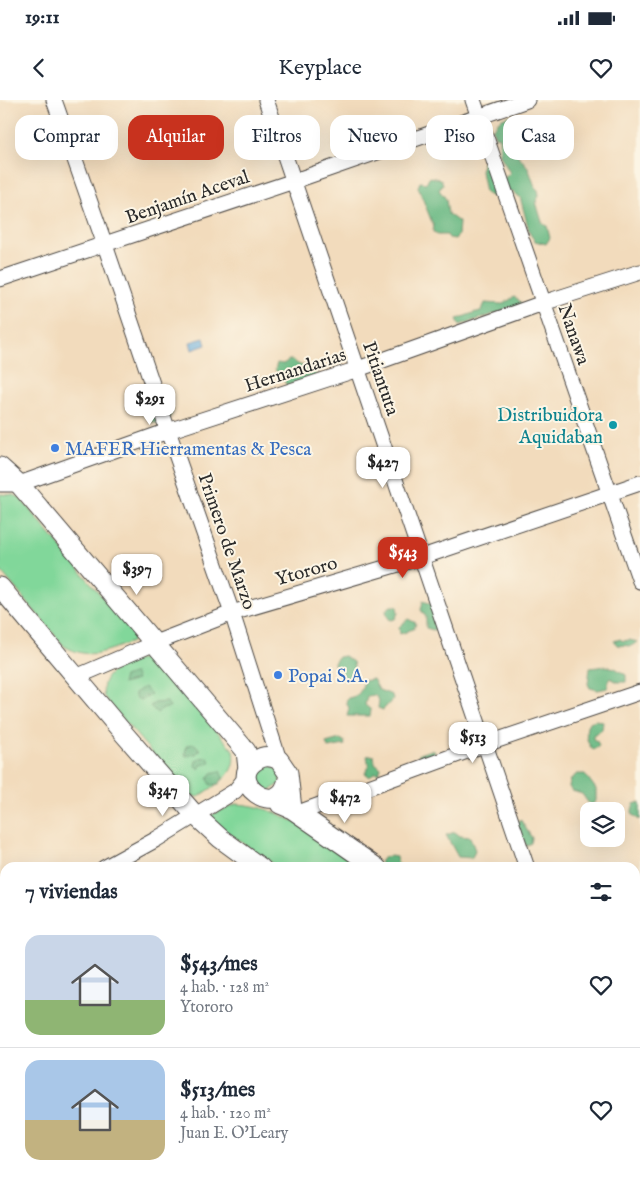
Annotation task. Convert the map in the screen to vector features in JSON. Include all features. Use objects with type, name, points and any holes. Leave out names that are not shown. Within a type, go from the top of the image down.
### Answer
[{"type":"main road","points":[[0,466],[9,484],[261,759],[286,768],[295,811]]},
{"type":"main road","points":[[0,587],[195,815],[220,838],[253,862]]},
{"type":"main road","points":[[261,759],[250,788],[263,797],[295,811],[368,862]]},
{"type":"main road","points":[[263,797],[280,794],[288,779]]},
{"type":"street","name":"Primero de Marzo","points":[[54,100],[232,613],[261,759]]},
{"type":"street","name":"Pitiantuta","points":[[266,100],[526,862]]},
{"type":"street","name":"Nanawa","points":[[473,100],[478,115]]},
{"type":"street","name":"Benjamín Aceval","points":[[481,115],[527,100]]},
{"type":"street","name":"Benjamín Aceval","points":[[0,280],[426,134]]},
{"type":"street","name":"Nanawa","points":[[493,159],[640,581]]},
{"type":"street","name":"Hernandarias","points":[[9,484],[358,369],[543,303],[640,272]]},
{"type":"street","name":"Ytororo","points":[[76,677],[232,613],[422,557],[640,483]]},
{"type":"street","points":[[295,811],[640,692]]},
{"type":"street","points":[[115,862],[235,791],[261,759]]},
{"type":"street","points":[[235,791],[263,797]]},
{"type":"green space","points":[[502,118],[503,160],[522,160],[528,167],[535,187],[538,190],[539,195],[536,202],[542,222],[547,226],[550,238],[546,244],[535,241],[530,234],[520,197],[511,191],[498,197],[485,193],[481,171],[482,162],[492,162],[503,179],[510,173],[500,155],[499,137],[495,136],[493,131],[493,128]]},
{"type":"green space","points":[[430,177],[441,179],[443,184],[439,190],[446,199],[448,214],[459,222],[458,236],[455,239],[449,238],[447,235],[437,235],[433,232],[434,225],[418,187],[420,182],[426,183]]},
{"type":"green space","points":[[514,297],[522,305],[460,325],[457,319],[481,312],[485,303],[503,304]]},
{"type":"green space","points":[[289,360],[315,369],[316,376],[287,386],[281,375],[275,370],[277,363],[283,364]]},
{"type":"green space","points":[[153,385],[159,399],[165,397],[173,411],[168,421],[159,424],[151,422],[145,411],[147,395],[145,386]]},
{"type":"green space","points":[[0,494],[19,497],[134,635],[132,642],[106,651],[90,654],[73,651],[64,646],[0,570]]},
{"type":"green space","points":[[423,601],[432,604],[438,628],[433,630],[426,628],[426,617],[421,610]]},
{"type":"green space","points":[[391,606],[397,606],[398,613],[395,619],[390,620],[386,610]]},
{"type":"green space","points":[[408,619],[416,623],[414,629],[400,634],[399,627]]},
{"type":"green space","points":[[620,639],[638,642],[631,646],[617,645],[614,641]]},
{"type":"green space","points":[[149,656],[155,659],[233,750],[234,759],[229,773],[219,783],[199,797],[189,796],[104,697],[103,687],[110,674],[124,665]]},
{"type":"green space","points":[[344,656],[353,662],[355,673],[349,679],[338,676],[334,663],[338,657]]},
{"type":"green space","points":[[606,666],[615,668],[626,675],[626,682],[618,682],[610,678],[608,688],[598,690],[590,688],[588,684],[590,668]]},
{"type":"green space","points":[[135,674],[137,680],[122,684],[124,677]]},
{"type":"green space","points":[[373,679],[379,690],[392,695],[393,699],[383,710],[378,708],[379,700],[375,695],[367,696],[365,705],[371,710],[370,716],[347,716],[349,708],[346,702],[348,698],[359,693],[364,681]]},
{"type":"green space","points":[[144,687],[151,694],[140,700],[135,697],[135,693]]},
{"type":"green space","points":[[167,702],[170,707],[157,713],[150,706],[155,703]]},
{"type":"green space","points":[[596,720],[603,722],[602,730],[593,735],[593,739],[597,741],[599,746],[593,750],[587,740],[586,733],[589,722]]},
{"type":"green space","points":[[340,739],[344,741],[345,745],[328,748],[326,743]]},
{"type":"green space","points":[[195,744],[200,750],[196,754],[186,756],[187,745]]},
{"type":"green space","points":[[431,750],[435,752],[432,756],[419,758],[419,754]]},
{"type":"green space","points":[[367,756],[374,756],[375,763],[381,768],[379,773],[374,773],[370,777],[365,773],[369,767]]},
{"type":"green space","points":[[208,757],[210,763],[201,765],[199,769],[195,766],[196,761],[200,758]]},
{"type":"green space","points":[[269,764],[280,771],[280,784],[269,791],[256,782],[256,775],[258,770]]},
{"type":"green space","points":[[220,771],[223,778],[219,784],[211,785],[208,779],[212,773]]},
{"type":"green space","points":[[577,774],[585,774],[596,789],[596,801],[588,802],[582,794],[572,791],[569,787],[571,779]]},
{"type":"green space","points":[[640,802],[640,820],[634,816],[632,810],[634,804]]},
{"type":"green space","points":[[236,804],[254,806],[270,811],[302,826],[353,862],[271,862],[215,824],[211,819],[211,815]]},
{"type":"green space","points":[[520,819],[532,838],[531,843],[526,846],[514,827]]},
{"type":"green space","points":[[455,832],[460,836],[470,837],[475,850],[472,858],[458,857],[446,835]]},
{"type":"green space","points":[[384,857],[396,857],[398,862],[380,862]]},
{"type":"water","points":[[204,338],[206,345],[192,350],[190,342]]},
{"type":"place","name":"Distribuidora Aquidaban","points":[[613,425]]},
{"type":"place","name":"MAFER Hierramentas & Pesca","points":[[55,448]]},
{"type":"place","name":"Popai S.A.","points":[[278,675]]}]
